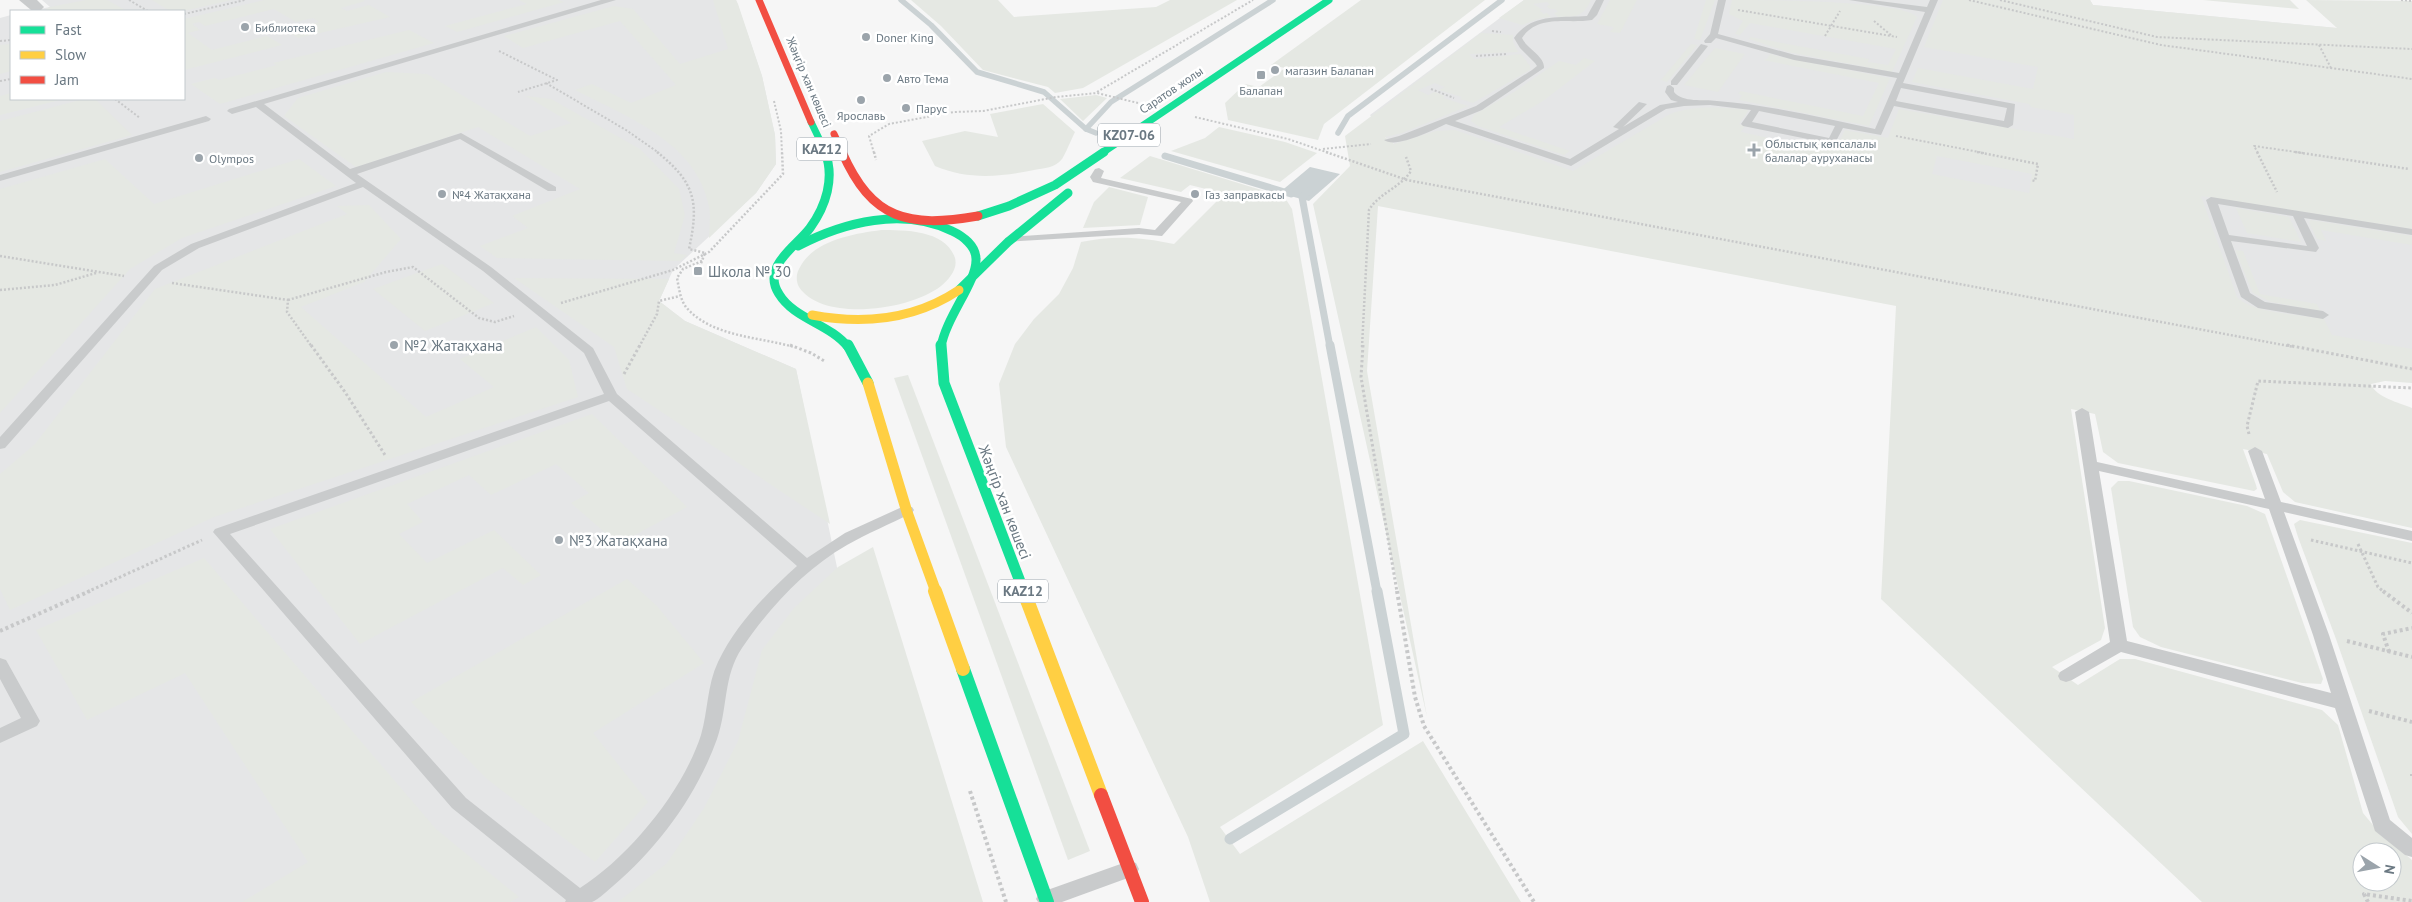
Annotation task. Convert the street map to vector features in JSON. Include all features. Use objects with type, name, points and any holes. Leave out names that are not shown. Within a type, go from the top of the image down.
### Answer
[{"type":"main road","name":"Жәңгір хан көшесі","points":[[759,0],[830,167],[829,187],[817,215],[804,237],[778,264],[773,277],[775,290],[783,301],[838,335],[851,350],[860,366],[870,389],[907,510],[1046,901]]},
{"type":"main road","name":"Саратов жолы","points":[[1148,137],[1333,3]]},
{"type":"main road","name":"Саратов жолы","points":[[911,220],[938,222],[979,217],[1029,200],[1333,3]]},
{"type":"main road","name":"Жәңгір хан көшесі","points":[[830,125],[852,174],[865,196],[883,210],[911,220],[934,224],[953,231],[970,244],[976,261],[974,270],[942,333],[940,365],[944,383],[1142,902]]},
{"type":"main road","points":[[968,280],[1009,240],[1103,168]]},
{"type":"main road","name":"Жәңгір хан көшесі","points":[[788,252],[822,233],[843,226],[866,222],[911,220]]},
{"type":"main road","name":"Жәңгір хан көшесі","points":[[799,310],[836,320],[881,319],[918,310],[943,300],[958,290],[968,280]]},
{"type":"lane","points":[[232,111],[474,38],[612,0]]},
{"type":"lane","points":[[1389,140],[1401,139],[1479,108],[1536,72],[1541,66],[1540,62],[1527,52],[1518,38],[1525,28],[1548,20],[1589,18],[1600,0]]},
{"type":"lane","points":[[1853,0],[1930,10]]},
{"type":"lane","points":[[1671,86],[1671,95],[1680,100],[1756,108],[1878,132],[1934,0]]},
{"type":"lane","points":[[1645,118],[1708,41],[1721,4]]},
{"type":"lane","points":[[1708,41],[1794,57],[2012,106],[2008,125],[1891,103]]},
{"type":"lane","points":[[257,103],[349,173],[488,269],[589,351],[611,396],[807,566]]},
{"type":"lane","points":[[1598,146],[1642,104]]},
{"type":"lane","points":[[1446,121],[1571,162],[1670,105],[1720,104]]},
{"type":"lane","points":[[1756,108],[1746,124],[1832,141],[1840,125]]},
{"type":"lane","points":[[0,178],[206,119]]},
{"type":"lane","points":[[349,173],[461,136],[552,190]]},
{"type":"lane","points":[[1009,240],[1139,230],[1158,234],[1188,201],[1097,180],[1095,177],[1103,168]]},
{"type":"lane","points":[[0,445],[146,279],[158,268],[195,246],[365,183]]},
{"type":"lane","points":[[2322,315],[2252,301],[2245,295],[2211,200],[2412,232]]},
{"type":"lane","points":[[2223,237],[2312,250],[2313,248],[2292,213]]},
{"type":"lane","points":[[611,396],[220,532],[459,803],[577,901],[615,873],[663,819],[682,793],[698,763],[709,736],[715,712],[716,687],[727,660],[766,608],[807,566],[834,545],[907,510]]},
{"type":"lane","points":[[2082,412],[2119,645]]},
{"type":"lane","points":[[2255,452],[2321,635],[2382,825],[2412,849]]},
{"type":"lane","points":[[2091,465],[2412,536]]},
{"type":"lane","points":[[2066,676],[2119,645],[2342,703]]},
{"type":"lane","points":[[0,664],[31,721],[0,736]]},
{"type":"lane","points":[[1046,901],[1129,869]]},
{"type":"path","points":[[129,0],[146,10]]},
{"type":"path","points":[[185,14],[245,0]]},
{"type":"path","points":[[1097,93],[1253,0]]},
{"type":"path","points":[[1969,0],[2161,45],[2412,79]]},
{"type":"path","points":[[2000,0],[2157,37],[2412,49]]},
{"type":"path","points":[[2401,0],[2412,1]]},
{"type":"path","points":[[1721,4],[1917,41]]},
{"type":"path","points":[[2010,10],[2018,4]]},
{"type":"path","points":[[1825,36],[1840,10]]},
{"type":"path","points":[[2067,23],[2076,18]]},
{"type":"path","points":[[1872,20],[1912,53]]},
{"type":"path","points":[[2157,37],[2161,45]]},
{"type":"path","points":[[474,38],[557,80],[518,92]]},
{"type":"path","points":[[2318,44],[2331,68]]},
{"type":"path","points":[[1476,56],[1527,52]]},
{"type":"path","points":[[546,84],[649,144],[672,164],[691,188],[697,214],[689,249],[705,254]]},
{"type":"path","points":[[876,160],[869,136],[889,124],[954,112],[983,111],[1056,97],[1097,93],[1127,100]]},
{"type":"path","points":[[0,256],[288,300],[386,272],[413,267],[479,318],[494,322],[673,270],[709,252],[783,174],[781,132],[773,98]]},
{"type":"path","points":[[116,100],[158,133]]},
{"type":"path","points":[[1181,114],[1288,139],[1407,180],[2412,369]]},
{"type":"path","points":[[1878,132],[2038,164],[2035,181],[2031,180]]},
{"type":"path","points":[[1320,150],[1392,142],[1401,139]]},
{"type":"path","points":[[2292,213],[2254,146],[2409,169]]},
{"type":"path","points":[[1402,154],[1407,158],[1411,171],[1407,180],[1372,202],[1369,210],[1360,367],[1415,697],[1424,726],[1534,902]]},
{"type":"path","points":[[698,271],[705,254]]},
{"type":"path","points":[[0,290],[55,285],[99,272]]},
{"type":"path","points":[[611,396],[657,314],[659,301],[680,296]]},
{"type":"path","points":[[288,300],[287,312],[345,392],[394,470]]},
{"type":"path","points":[[2255,452],[2246,426],[2258,381],[2412,388]]},
{"type":"path","points":[[2350,522],[2378,587],[2412,613]]},
{"type":"path","points":[[0,632],[220,532]]},
{"type":"path","points":[[2286,534],[2412,563]]},
{"type":"path","points":[[2389,652],[2382,634],[2412,628]]},
{"type":"path","points":[[2321,635],[2412,658]]},
{"type":"path","points":[[2342,703],[2411,723]]},
{"type":"path","points":[[2368,902],[2364,894],[2412,901]]},
{"type":"shaded area","points":[[42,0],[736,0],[762,76],[775,135],[776,164],[756,193],[673,270],[659,301],[685,321],[796,369],[846,611],[757,902],[0,902],[0,18],[10,15],[10,100],[185,100],[185,10],[35,10],[50,7]]},
{"type":"shaded area","points":[[86,0],[107,0],[125,10],[44,10],[50,7]]},
{"type":"shaded area","points":[[152,0],[232,0],[185,11],[168,10]]},
{"type":"shaded area","points":[[264,0],[363,0],[365,1],[341,8],[347,11],[369,5],[390,17],[298,38],[286,31],[319,22],[313,18],[296,22],[274,9],[205,26],[199,22],[192,24],[200,30],[188,33],[212,50],[267,36],[282,45],[185,70],[185,19]]},
{"type":"shaded area","points":[[519,0],[558,0],[564,2],[457,32],[445,26],[527,4]]},
{"type":"shaded area","points":[[713,0],[736,0],[738,4],[762,76],[775,135],[776,164],[756,193],[709,238],[709,207],[702,184],[690,165],[657,134],[575,90],[592,84],[631,103],[676,85],[620,21],[523,48],[504,36],[614,6],[633,9],[680,64],[728,49]]},
{"type":"shaded area","points":[[911,0],[998,0],[1014,17],[1156,7],[1170,0],[1237,0],[1083,88],[1055,93],[1048,87],[983,70],[941,26]]},
{"type":"shaded area","points":[[1361,0],[1485,0],[1324,124],[1318,140],[1228,120],[1225,103],[1245,84],[1259,87],[1285,68],[1271,65]]},
{"type":"shaded area","name":"Облыстық көпсалалы балалар ауруханасы","points":[[1524,0],[2090,0],[2093,5],[2337,28],[2412,19],[2412,98],[2079,54],[2140,290],[1394,144],[1385,137],[1370,115]]},
{"type":"shaded area","points":[[1524,0],[1591,0],[1582,13],[1574,16],[1558,17],[1554,13],[1558,12],[1555,9],[1550,9],[1546,6],[1550,5],[1547,2],[1533,4],[1543,10],[1540,10],[1543,14],[1547,13],[1551,17],[1541,18],[1522,25],[1499,18]]},
{"type":"shaded area","points":[[1610,0],[1637,0],[1620,33],[1610,32],[1614,27],[1597,24]]},
{"type":"shaded area","points":[[1706,0],[1715,0],[1700,40],[1694,39]]},
{"type":"shaded area","points":[[1732,0],[1860,4],[1906,11],[1917,17],[1892,72],[1788,52],[1749,39],[1750,37],[1869,59],[1868,62],[1888,65],[1896,49],[1750,23],[1740,35],[1735,34],[1743,21],[1729,14]]},
{"type":"shaded area","points":[[1943,0],[2090,0],[2093,5],[2337,28],[2306,0],[2412,1],[2412,229],[2201,196],[2237,297],[2254,307],[2265,310],[2324,319],[2332,335],[2412,349],[2412,383],[2385,381],[2371,384],[2377,393],[2412,408],[2412,528],[2295,502],[2283,492],[2267,454],[2243,449],[2256,485],[2257,489],[2254,491],[2118,463],[2103,452],[2095,414],[2071,409],[2105,628],[2101,640],[2052,667],[2078,685],[2120,659],[2135,659],[2322,710],[2338,725],[2363,813],[2377,830],[2391,842],[2352,842],[2352,892],[2402,892],[2402,851],[2412,860],[2412,902],[2202,902],[1881,599],[1896,306],[1378,206],[1367,371],[1427,717],[1313,204],[1350,166],[1345,136],[1481,33],[1513,35],[1513,42],[1518,52],[1469,54],[1474,59],[1521,54],[1530,66],[1530,70],[1473,103],[1460,99],[1462,97],[1439,90],[1445,87],[1435,83],[1418,90],[1428,95],[1435,92],[1445,96],[1443,98],[1468,106],[1402,133],[1385,137],[1394,144],[1436,131],[1455,130],[1573,171],[1670,114],[1699,108],[1749,110],[1739,124],[1745,126],[1741,132],[1827,151],[1831,143],[1838,144],[1845,130],[1888,138],[1899,109],[2074,139],[2074,115],[2031,107],[2029,104],[1912,82],[1918,68],[2033,89],[2038,67],[1924,47]],"holes":[[[1937,156],[2032,174],[2029,193],[1932,174]]]},
{"type":"shaded area","points":[[2203,0],[2290,0],[2299,9]]},
{"type":"shaded area","points":[[409,30],[434,43],[220,104],[191,84],[215,78],[219,80],[277,65],[273,63]]},
{"type":"shaded area","points":[[10,44],[10,71],[0,74],[0,45]]},
{"type":"shaded area","points":[[1691,44],[1697,45],[1667,82],[1661,80]]},
{"type":"shaded area","points":[[1715,48],[1745,54],[1718,92],[1684,85]]},
{"type":"shaded area","points":[[1770,54],[1890,78],[1869,126],[1739,100],[1742,95],[1738,94],[1740,91],[1863,116],[1879,83],[1763,60],[1767,59]]},
{"type":"shaded area","points":[[1584,58],[1595,61],[1543,101],[1499,127],[1570,151],[1564,155],[1478,126],[1471,121],[1474,115],[1514,92],[1559,61],[1576,65]]},
{"type":"shaded area","points":[[2120,71],[2412,112],[2412,356],[2208,319]]},
{"type":"shaded area","points":[[386,72],[427,74],[530,136],[571,123],[526,96],[551,99],[640,149],[679,189],[685,215],[674,253],[687,255],[680,261],[497,258],[480,246],[528,228],[512,216],[580,189],[478,127],[356,167],[284,116],[298,98]]},
{"type":"shaded area","points":[[10,93],[10,100],[60,100],[0,115],[0,96]]},
{"type":"shaded area","points":[[1096,95],[1107,98],[1083,121],[1060,99]]},
{"type":"shaded area","points":[[80,100],[96,100],[132,135],[0,172],[0,121]]},
{"type":"shaded area","points":[[1043,104],[1075,132],[1062,159],[1049,167],[996,176],[960,174],[935,166],[922,141],[965,131],[998,137],[990,114]]},
{"type":"shaded area","points":[[1219,127],[1285,142],[1317,153],[1280,182],[1171,151],[1205,138]]},
{"type":"shaded area","points":[[1150,156],[1278,195],[1287,201],[1292,209],[1383,725],[1220,827],[1240,854],[1423,741],[1521,902],[1210,902],[1188,837],[1006,447],[999,384],[1015,344],[1034,319],[1059,294],[1073,268],[1081,242],[1105,238],[1128,238],[1174,244],[1217,201],[1203,197],[1210,190],[1190,185],[1181,192],[1120,178]]},
{"type":"shaded area","points":[[105,159],[154,204],[299,159],[336,186],[182,238],[130,269],[0,413],[0,189]]},
{"type":"shaded area","points":[[1310,167],[1340,174],[1309,201],[1279,193]]},
{"type":"shaded area","points":[[1109,187],[1148,197],[1140,225],[1083,228],[1094,202]]},
{"type":"shaded area","points":[[369,205],[401,239],[364,282],[301,307],[426,417],[494,387],[460,359],[536,327],[569,360],[578,397],[214,517],[10,610],[0,589],[0,474],[35,444],[155,289],[347,214],[337,206]]},
{"type":"shaded area","points":[[2236,208],[2289,217],[2301,242],[2247,233]]},
{"type":"shaded area","points":[[2311,220],[2412,236],[2412,245],[2321,230],[2326,241],[2317,239],[2309,222]]},
{"type":"shaded area","points":[[881,230],[913,231],[934,237],[943,242],[955,258],[956,262],[952,274],[941,286],[927,294],[910,301],[868,309],[847,309],[827,305],[811,298],[799,287],[797,280],[798,271],[805,259],[814,251],[846,236]]},
{"type":"shaded area","points":[[2235,250],[2243,251],[2260,294],[2317,304],[2320,311],[2271,302],[2253,293]]},
{"type":"shaded area","points":[[442,264],[494,303],[425,331],[373,289]]},
{"type":"shaded area","points":[[514,278],[669,279],[659,301],[685,321],[796,369],[830,524],[627,389],[614,347]]},
{"type":"shaded area","points":[[908,375],[1090,851],[1068,860],[894,378]]},
{"type":"shaded area","points":[[592,414],[687,507],[618,544],[571,503],[589,493],[556,464],[491,495],[469,475],[407,504],[423,522],[399,534],[427,563],[494,530],[541,575],[523,585],[503,568],[360,644],[270,529]]},
{"type":"shaded area","points":[[2118,481],[2129,481],[2247,506],[2265,514],[2323,679],[2321,684],[2302,683],[2161,647],[2140,637],[2133,627],[2111,488]]},
{"type":"shaded area","points":[[2300,520],[2412,543],[2412,834],[2398,817],[2298,537],[2294,524]]},
{"type":"shaded area","points":[[873,547],[983,902],[618,902],[667,863],[704,808],[738,741],[762,650],[794,608],[838,567]]},
{"type":"shaded area","points":[[204,558],[436,829],[519,897],[510,902],[242,902],[308,862],[185,673],[87,720],[36,630]]},
{"type":"shaded area","points":[[627,579],[657,606],[704,663],[593,733],[648,802],[595,862],[487,779],[411,702]]},
{"type":"waterway","points":[[901,0],[931,25],[977,72],[1044,92],[1086,129]]},
{"type":"waterway","points":[[1086,129],[1111,102],[1273,0]]},
{"type":"waterway","points":[[1338,133],[1348,116],[1502,0]]},
{"type":"waterway","points":[[1086,129],[1096,133]]},
{"type":"waterway","points":[[1165,156],[1291,194]]},
{"type":"waterway","points":[[1309,191],[1302,197],[1330,347]]},
{"type":"waterway","points":[[1330,345],[1377,592]]},
{"type":"waterway","points":[[1230,839],[1404,734],[1377,591]]},
{"type":"traffic: fast","points":[[978,216],[1009,206],[1055,185],[1329,0]]},
{"type":"traffic: fast","points":[[811,122],[829,163],[829,184],[822,208],[814,222],[779,262],[773,278],[775,287],[786,303],[830,330],[847,345],[868,383]]},
{"type":"traffic: fast","points":[[959,290],[1008,242],[1068,193]]},
{"type":"traffic: fast","points":[[798,246],[815,237],[855,224],[899,219],[940,225],[958,234],[972,247],[976,258],[971,278],[949,318],[942,338],[941,359],[944,383],[1027,600]]},
{"type":"traffic: fast","points":[[963,669],[1047,902]]},
{"type":"traffic: slow","points":[[812,315],[850,321],[889,319],[926,309],[959,290]]},
{"type":"traffic: slow","points":[[868,383],[907,512],[963,669]]},
{"type":"traffic: slow","points":[[1027,600],[1101,795]]},
{"type":"traffic: jam","points":[[759,0],[811,122]]},
{"type":"traffic: jam","points":[[834,134],[850,170],[861,189],[886,210],[915,220],[931,221],[978,216]]},
{"type":"traffic: jam","points":[[1101,795],[1142,902]]},
{"type":"place","name":"Библиотека","points":[[245,27]]},
{"type":"place","name":"Doner King","points":[[866,37]]},
{"type":"place","name":"магазин Балапан","points":[[1275,70]]},
{"type":"place","name":"Балапан","points":[[1261,75]]},
{"type":"place","name":"Авто Тема","points":[[887,78]]},
{"type":"place","name":"Ярославь","points":[[861,100]]},
{"type":"place","name":"Парус","points":[[906,108]]},
{"type":"place","name":"Облыстық көпсалалы балалар ауруханасы","points":[[1754,150]]},
{"type":"place","name":"Olympos","points":[[199,158]]},
{"type":"place","name":"№4 Жатақхана","points":[[442,194]]},
{"type":"place","name":"Газ заправкасы","points":[[1195,194]]},
{"type":"place","name":"Школа № 30","points":[[698,271]]},
{"type":"place","name":"№2 Жатақхана","points":[[394,345]]},
{"type":"place","name":"№3 Жатақхана","points":[[559,540]]}]
